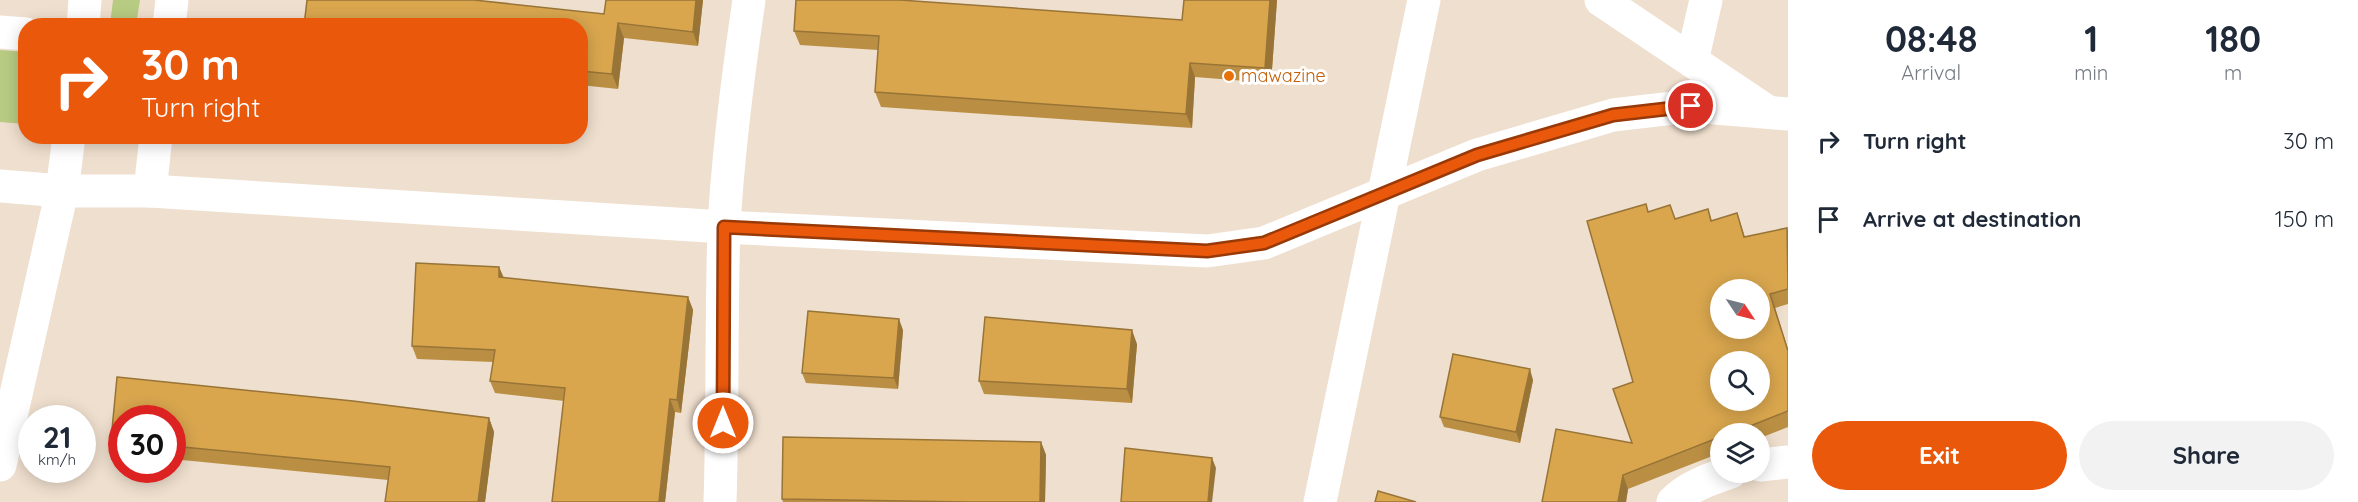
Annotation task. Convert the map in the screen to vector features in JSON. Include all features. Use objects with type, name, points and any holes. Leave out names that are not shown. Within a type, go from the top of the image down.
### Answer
[{"type":"street","points":[[84,18],[85,0]]},
{"type":"street","points":[[170,18],[172,0]]},
{"type":"street","points":[[720,502],[723,423],[724,227],[735,96],[749,0]]},
{"type":"street","points":[[1320,502],[1424,0]]},
{"type":"street","points":[[1601,0],[1692,61],[1778,113]]},
{"type":"street","points":[[1692,61],[1706,0]]},
{"type":"street","points":[[0,33],[18,34]]},
{"type":"street","points":[[0,186],[62,191],[150,191],[724,227],[1207,251],[1264,243],[1477,155],[1613,115],[1691,106],[1778,113]]},
{"type":"street","points":[[0,465],[62,191],[68,144]]},
{"type":"street","points":[[150,191],[155,144]]},
{"type":"street","points":[[1770,464],[1788,462]]},
{"type":"street","points":[[1673,502],[1679,495],[1710,479]]},
{"type":"green space","points":[[113,0],[140,0],[137,18],[111,18]]},
{"type":"green space","points":[[0,50],[18,51],[18,123],[0,122]]},
{"type":"building","points":[[307,0],[474,0],[604,14],[606,0],[696,0],[693,32],[618,23],[612,74],[588,72],[588,18],[305,18]]},
{"type":"building","points":[[796,0],[900,0],[1182,20],[1184,0],[1270,0],[1265,68],[1190,63],[1186,114],[875,92],[879,36],[794,31]]},
{"type":"building","points":[[1646,204],[1648,212],[1670,205],[1675,219],[1708,209],[1711,221],[1737,213],[1744,237],[1787,228],[1788,289],[1770,294],[1788,351],[1788,411],[1758,423],[1710,423],[1710,441],[1623,475],[1618,502],[1542,502],[1556,429],[1632,443],[1613,389],[1633,382],[1587,221]]},
{"type":"building","points":[[416,263],[499,267],[499,277],[688,297],[677,400],[670,399],[659,502],[552,502],[565,388],[490,381],[495,350],[412,346]]},
{"type":"building","points":[[808,311],[899,319],[894,378],[802,373]]},
{"type":"building","points":[[985,317],[1132,330],[1127,389],[979,381]]},
{"type":"building","points":[[1453,354],[1530,369],[1516,432],[1440,417]]},
{"type":"building","points":[[117,377],[353,401],[489,418],[478,502],[385,502],[390,467],[186,447],[186,405],[114,405]]},
{"type":"building","points":[[783,437],[1041,442],[1040,502],[782,499]]},
{"type":"building","points":[[1125,448],[1212,458],[1208,502],[1121,502]]},
{"type":"building","points":[[1378,491],[1416,502],[1375,502]]},
{"type":"place","name":"mawazine","points":[[1229,76]]},
{"type":"route","points":[[723,423],[724,227],[1207,251],[1264,243],[1477,155],[1613,115],[1691,106]]}]
